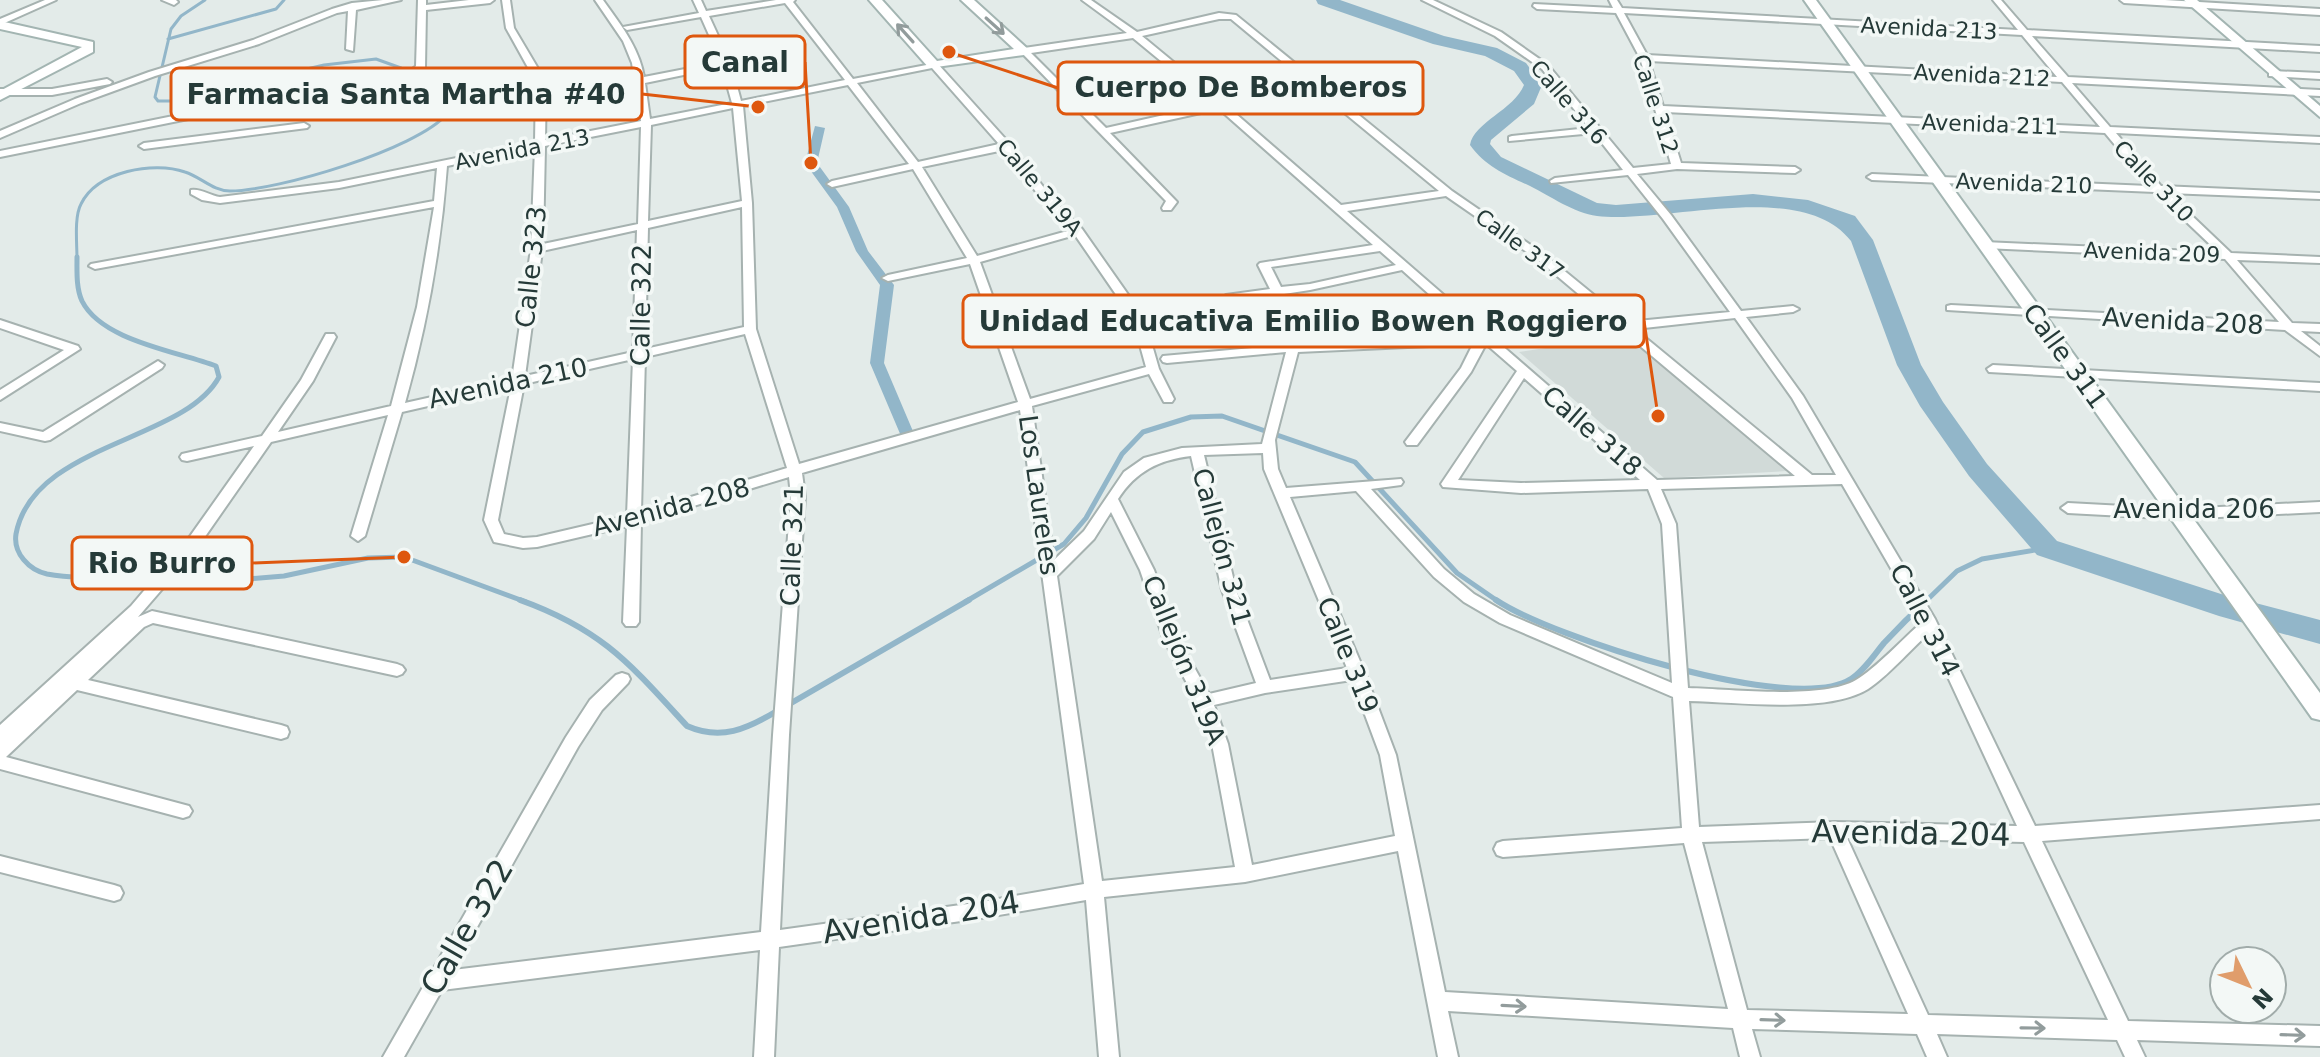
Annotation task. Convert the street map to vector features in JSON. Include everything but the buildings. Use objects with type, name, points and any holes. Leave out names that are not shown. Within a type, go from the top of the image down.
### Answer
[{"type":"street","points":[[0,23],[52,0]]},
{"type":"street","points":[[0,135],[152,74],[256,42],[352,6],[397,0]]},
{"type":"street","points":[[2,154],[192,115],[405,80],[418,71],[423,4],[490,0]]},
{"type":"street","name":"Calle 323","points":[[499,538],[491,520],[518,381],[537,249],[541,82],[510,28],[506,0]]},
{"type":"street","name":"Calle 322","points":[[599,0],[631,49],[646,124],[631,622]]},
{"type":"street","name":"Calle 321","points":[[697,0],[726,64],[738,106],[747,203],[750,329],[795,473],[797,526],[781,735],[764,1057]]},
{"type":"street","points":[[627,27],[789,0]]},
{"type":"street","name":"Los Laureles","points":[[789,0],[916,166],[974,260],[1025,403],[1094,890],[1109,1057]]},
{"type":"street","name":"Calle 319A","points":[[875,0],[1006,146],[1051,204],[1078,231],[1123,296],[1142,331],[1153,369],[1168,399]]},
{"type":"street","points":[[967,0],[1024,51],[1170,199],[1172,202],[1167,208]]},
{"type":"street","name":"Calle 318","points":[[1086,0],[1135,35],[1220,105],[1652,483],[1669,524],[1691,835],[1750,1057]]},
{"type":"street","name":"Calle 316","points":[[1426,0],[1498,34],[1545,67],[1663,213]]},
{"type":"street","name":"Calle 312","points":[[1613,0],[1644,58],[1677,166]]},
{"type":"street","name":"Calle 311","points":[[1810,0],[2320,711]]},
{"type":"street","name":"Calle 310","points":[[1997,0],[2156,187],[2228,256],[2289,327],[2320,352]]},
{"type":"street","points":[[2124,0],[2320,12]]},
{"type":"street","points":[[2192,2],[2320,113]]},
{"type":"street","points":[[350,49],[352,6]]},
{"type":"street","name":"Avenida 213","points":[[1537,6],[2320,49]]},
{"type":"street","name":"Avenida 213","points":[[195,192],[220,200],[339,185],[849,81],[1135,35],[1226,15]]},
{"type":"street","name":"Calle 317","points":[[1226,15],[1233,17],[1317,84],[1448,193],[1541,257],[1809,480]]},
{"type":"street","points":[[0,23],[89,45],[87,52],[2,94]]},
{"type":"street","points":[[0,33],[87,52]]},
{"type":"street","name":"Avenida 212","points":[[1644,58],[2320,93]]},
{"type":"street","points":[[639,81],[726,64]]},
{"type":"street","points":[[1102,132],[1401,65]]},
{"type":"street","points":[[2,94],[73,90],[152,74]]},
{"type":"street","points":[[2272,74],[2320,76]]},
{"type":"street","points":[[144,146],[303,128],[307,98]]},
{"type":"street","name":"Avenida 211","points":[[1661,109],[2102,127],[2320,140]]},
{"type":"street","points":[[1512,139],[1594,130]]},
{"type":"street","points":[[832,184],[1006,146]]},
{"type":"street","points":[[358,536],[397,408],[431,270],[442,165]]},
{"type":"street","points":[[1555,181],[1677,166],[1795,170]]},
{"type":"street","name":"Avenida 210","points":[[1872,177],[2320,196]]},
{"type":"street","points":[[1338,209],[1448,193]]},
{"type":"street","points":[[95,266],[440,203]]},
{"type":"street","points":[[537,249],[747,203]]},
{"type":"street","name":"Calle 314","points":[[1663,213],[1797,396],[1910,586],[2135,1057]]},
{"type":"street","points":[[888,278],[974,260],[1078,231]]},
{"type":"street","name":"Avenida 209","points":[[1984,245],[2320,260]]},
{"type":"street","points":[[1050,569],[1089,535],[1134,469],[1157,458],[1269,444],[1293,348],[1291,320],[1264,265],[1383,247]]},
{"type":"street","points":[[1230,297],[1277,292],[1406,266]]},
{"type":"street","name":"Avenida 208","points":[[1951,308],[2320,328]]},
{"type":"street","points":[[1167,359],[1293,348],[1485,340],[1793,309]]},
{"type":"street","points":[[0,324],[74,349],[0,396]]},
{"type":"street","name":"Avenida 210","points":[[187,457],[750,329]]},
{"type":"street","points":[[0,735],[136,610],[190,547],[307,381],[330,337]]},
{"type":"street","points":[[1412,442],[1485,340]]},
{"type":"street","points":[[0,427],[45,437],[158,365]]},
{"type":"street","name":"Avenida 208","points":[[499,538],[523,543],[537,542],[632,520],[795,473],[908,436],[1153,369]]},
{"type":"street","points":[[1993,369],[2320,387]]},
{"type":"street","points":[[1523,371],[1448,484],[1521,488],[1847,479]]},
{"type":"street","name":"Calle 319","points":[[1269,444],[1271,469],[1388,755],[1448,1057]]},
{"type":"street","name":"Callejón 321","points":[[1197,452],[1229,590],[1265,687]]},
{"type":"street","points":[[1281,493],[1396,482]]},
{"type":"street","points":[[1365,485],[1439,573],[1469,598],[1505,619],[1682,689],[1801,698],[1838,695],[1863,684],[1930,623]]},
{"type":"street","name":"Callejón 319A","points":[[1112,500],[1147,570],[1172,640],[1205,701],[1220,744],[1245,874]]},
{"type":"street","name":"Avenida 206","points":[[2068,508],[2180,514],[2320,507]]},
{"type":"street","points":[[105,548],[190,547]]},
{"type":"street","points":[[0,752],[139,623],[152,617],[397,670]]},
{"type":"street","points":[[1205,701],[1265,687],[1357,673]]},
{"type":"street","name":"Calle 322","points":[[393,1057],[572,742],[596,705],[622,679]]},
{"type":"street","points":[[74,683],[281,732]]},
{"type":"street","points":[[0,762],[183,811]]},
{"type":"street","name":"Avenida 204","points":[[1503,849],[1691,835],[1835,830],[2030,834],[2320,812]]},
{"type":"street","points":[[1835,830],[1937,1057]]},
{"type":"street","name":"Avenida 204","points":[[437,981],[770,940],[975,911],[1094,890],[1245,874],[1404,842]]},
{"type":"street","points":[[0,864],[114,893]]},
{"type":"street","points":[[1436,1001],[1739,1019],[2320,1036]]},
{"type":"shaded area","points":[[1626,336],[1788,471],[1664,478],[1519,352]]},
{"type":"waterway","points":[[169,39],[171,29],[181,16],[205,0]]},
{"type":"waterway","points":[[169,39],[276,9],[284,0]]},
{"type":"waterway","points":[[1324,0],[1439,40],[1491,52],[1520,67],[1533,85],[1527,100],[1481,138],[1480,145],[1494,161],[1593,209],[1616,211],[1753,200],[1808,206],[1847,221],[1862,240],[1909,365],[1933,406],[1978,470],[2047,548],[2219,605],[2320,632]]},
{"type":"waterway","points":[[158,578],[87,578],[47,574],[28,565],[17,548],[16,534],[28,504],[50,480],[78,461],[175,416],[201,399],[219,377],[216,366],[142,343],[106,326],[92,315],[82,301],[77,279],[77,223],[81,204],[89,193],[113,176],[143,169],[172,169],[230,191],[280,184],[378,154],[407,141],[447,114],[439,99],[401,68],[376,59],[324,65],[170,101],[158,101],[155,97],[169,39]]},
{"type":"waterway","points":[[819,128],[811,163],[843,207],[862,251],[887,285],[877,363],[908,436]]},
{"type":"waterway","points":[[965,602],[1064,544],[1086,518],[1122,454],[1143,432],[1191,417],[1222,416],[1355,462],[1457,573],[1497,600]]},
{"type":"waterway","points":[[1925,602],[1957,571],[1982,559],[2047,548]]},
{"type":"waterway","points":[[168,579],[210,582],[284,576],[368,558],[404,557],[526,602]]},
{"type":"waterway","points":[[520,600],[573,624],[613,651],[649,684],[687,726],[723,733],[744,728],[777,711]]},
{"type":"waterway","points":[[786,706],[969,600]]},
{"type":"waterway","points":[[1497,600],[1567,633],[1673,667],[1728,680],[1779,687],[1822,688],[1856,676],[1889,637],[1927,600]]},
{"type":"place","name":"Cuerpo De Bomberos","points":[[949,52]]},
{"type":"place","name":"Farmacia Santa Martha #40","points":[[758,107]]},
{"type":"place","name":"Canal","points":[[811,163]]},
{"type":"place","name":"Unidad Educativa Emilio Bowen Roggiero","points":[[1658,416]]},
{"type":"place","name":"Rio Burro","points":[[404,557]]}]
